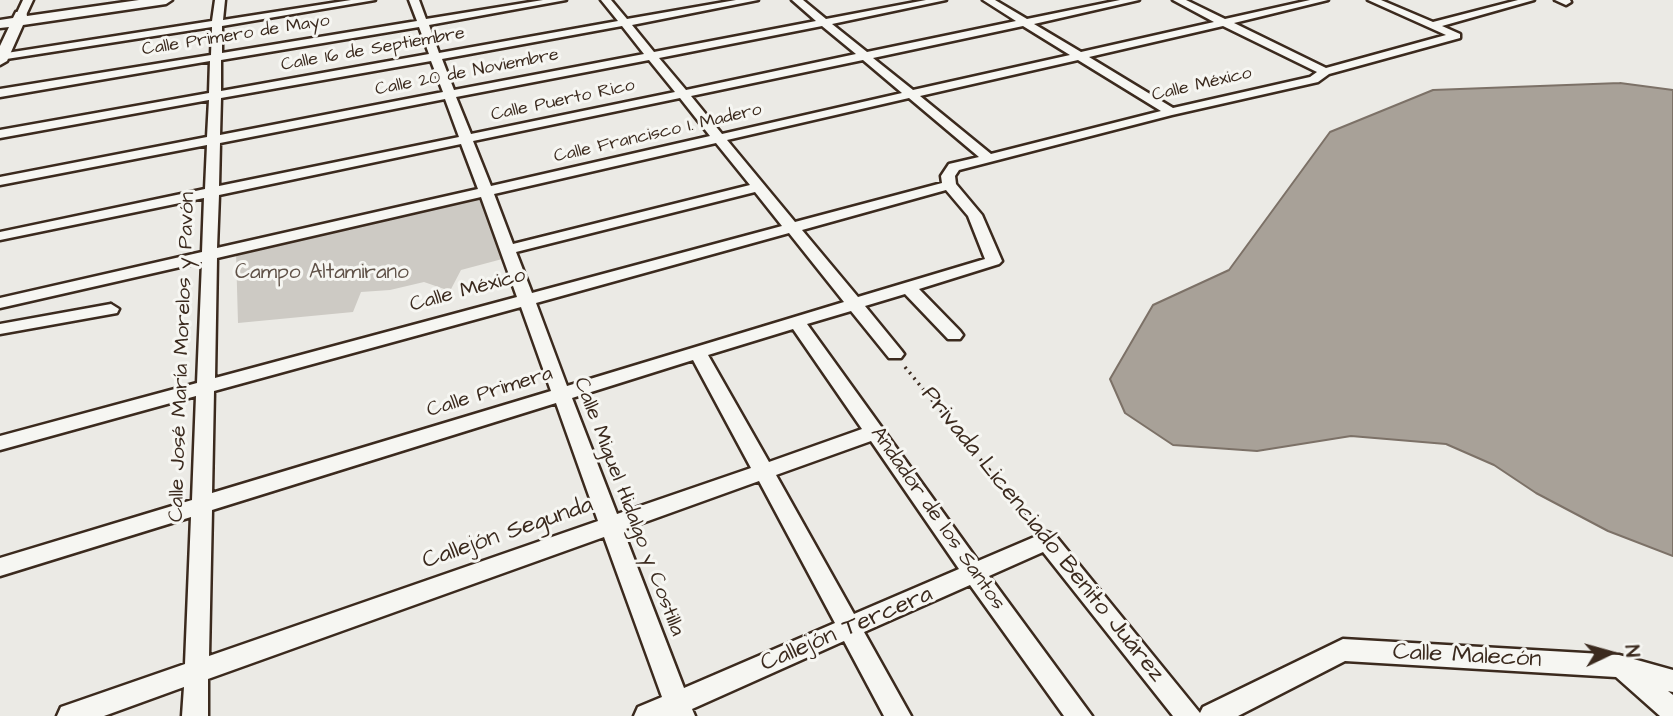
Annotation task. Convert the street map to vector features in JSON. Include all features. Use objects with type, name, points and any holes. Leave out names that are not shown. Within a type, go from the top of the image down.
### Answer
[{"type":"street","points":[[1,58],[28,0]]},
{"type":"street","points":[[0,24],[128,0]]},
{"type":"street","points":[[0,18],[19,19],[166,0]]},
{"type":"street","name":"Calle José María Morelos y Pavón","points":[[195,716],[216,24],[220,0]]},
{"type":"street","points":[[1,58],[370,0]]},
{"type":"street","name":"Calle Miguel Hidalgo y Costilla","points":[[414,0],[679,709]]},
{"type":"street","name":"Calle Primero de Mayo","points":[[0,93],[561,0]]},
{"type":"street","points":[[606,0],[895,354]]},
{"type":"street","name":"Calle 16 de Septiembre","points":[[0,134],[753,0]]},
{"type":"street","points":[[797,0],[988,158]]},
{"type":"street","name":"Calle 20 de Noviembre","points":[[0,180],[941,0]]},
{"type":"street","points":[[988,0],[1171,112]]},
{"type":"street","name":"Calle Puerto Rico","points":[[0,236],[1134,0]]},
{"type":"street","points":[[1178,0],[1325,72]]},
{"type":"street","name":"Calle Francisco I. Madero","points":[[0,303],[1323,0]]},
{"type":"street","points":[[1373,0],[1434,25],[1529,0]]},
{"type":"street","name":"Calle México","points":[[0,443],[790,226],[949,185],[948,176],[954,167],[1171,112],[1314,80],[1325,72],[1456,36],[1434,25]]},
{"type":"street","name":"Calle Primera","points":[[0,567],[994,261],[975,215],[949,185]]},
{"type":"street","name":"Calle México","points":[[507,250],[759,187]]},
{"type":"street","points":[[909,288],[954,335]]},
{"type":"street","points":[[0,329],[111,309]]},
{"type":"street","name":"Andador de los Santos","points":[[797,322],[975,575],[1079,716]]},
{"type":"street","points":[[698,352],[898,716]]},
{"type":"street","name":"Callejón Segunda","points":[[70,716],[876,432]]},
{"type":"street","name":"Callejón Tercera","points":[[647,716],[679,709],[850,628],[1047,541]]},
{"type":"street","name":"Privada Licenciado Benito Juárez","points":[[1047,541],[1189,716]]},
{"type":"street","name":"Calle Malecón","points":[[1212,716],[1343,650],[1619,666],[1673,681]]},
{"type":"street","points":[[1619,666],[1673,712]]},
{"type":"path","name":"Privada Licenciado Benito Juárez","points":[[895,354],[1047,541]]},
{"type":"green space","name":"Campo Altamirano","points":[[482,194],[506,258],[461,270],[450,291],[424,282],[390,290],[361,292],[353,312],[238,323],[236,252]]},
{"type":"shaded area","points":[[1620,83],[1673,90],[1673,556],[1608,531],[1536,493],[1494,465],[1446,444],[1351,436],[1257,451],[1173,445],[1125,413],[1110,379],[1153,305],[1229,270],[1330,132],[1433,90]]}]
